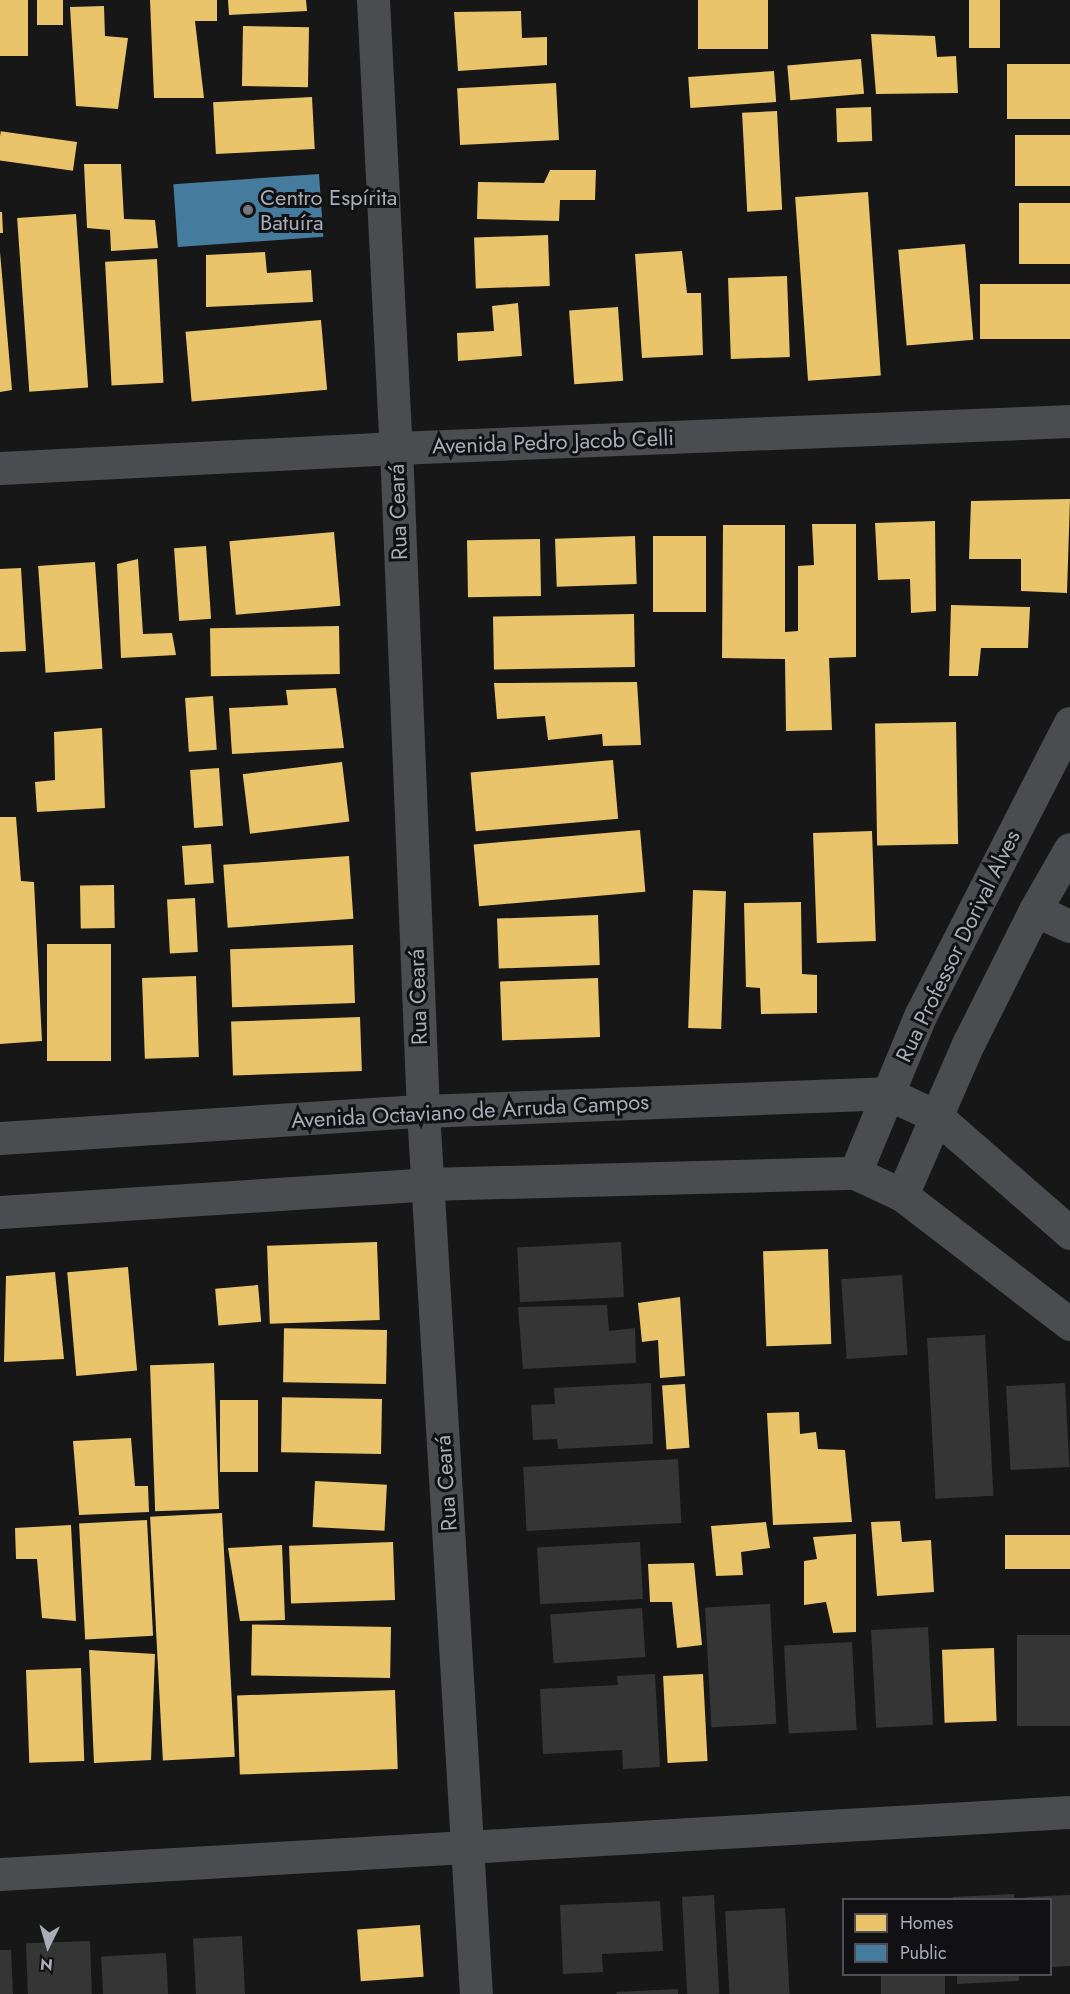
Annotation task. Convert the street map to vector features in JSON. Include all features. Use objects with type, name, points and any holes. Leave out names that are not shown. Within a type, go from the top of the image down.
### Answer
[{"type":"street","name":"Rua Ceará","points":[[373,0],[396,448],[423,1111],[469,1846],[476,1994]]},
{"type":"street","name":"Avenida Pedro Jacob Celli","points":[[0,468],[396,448],[1070,421]]},
{"type":"street","name":"Rua Professor Dorival Alves","points":[[855,1173],[886,1093],[921,1014],[1070,723]]},
{"type":"street","points":[[902,1195],[969,1042],[1035,910],[1070,849]]},
{"type":"street","points":[[1035,910],[1070,927]]},
{"type":"street","name":"Avenida Octaviano de Arruda Campos","points":[[0,1138],[423,1111],[886,1093],[936,1116],[1070,1233]]},
{"type":"street","points":[[0,1212],[428,1184],[855,1173],[902,1195],[1070,1324]]},
{"type":"street","points":[[0,1874],[1070,1812]]},
{"type":"building: Homes","points":[[0,0],[28,0],[28,56],[0,56]]},
{"type":"building: Homes","points":[[37,0],[63,0],[63,25],[37,25]]},
{"type":"building: Homes","points":[[150,0],[217,0],[217,21],[195,21],[204,98],[154,98]]},
{"type":"building: Homes","points":[[228,0],[306,0],[307,11],[229,15]]},
{"type":"building: Homes","points":[[698,0],[768,0],[768,49],[698,49]]},
{"type":"building: Homes","points":[[969,0],[1000,0],[1000,48],[969,48]]},
{"type":"building: Homes","points":[[104,6],[105,36],[128,38],[118,109],[76,106],[70,7]]},
{"type":"building: Homes","points":[[521,11],[522,38],[547,37],[547,65],[458,71],[454,12]]},
{"type":"building: Homes","points":[[243,26],[309,27],[308,87],[242,86]]},
{"type":"building: Homes","points":[[871,34],[935,36],[937,57],[956,56],[958,93],[876,94]]},
{"type":"building: Homes","points":[[861,59],[864,94],[790,100],[787,65]]},
{"type":"building: Homes","points":[[1007,64],[1070,64],[1070,119],[1007,119]]},
{"type":"building: Homes","points":[[774,71],[776,102],[690,108],[688,77]]},
{"type":"building: Homes","points":[[556,83],[559,140],[460,145],[457,88]]},
{"type":"building: Homes","points":[[312,97],[315,149],[216,154],[213,102]]},
{"type":"building: Homes","points":[[871,107],[872,141],[837,142],[836,108]]},
{"type":"building: Homes","points":[[777,111],[782,210],[747,212],[742,113]]},
{"type":"building: Homes","points":[[1,131],[77,142],[73,171],[0,160]]},
{"type":"building: Homes","points":[[1015,135],[1070,135],[1070,186],[1015,186]]},
{"type":"building: Homes","points":[[84,164],[121,164],[124,219],[155,220],[158,248],[111,251],[110,230],[87,228]]},
{"type":"building: Homes","points":[[550,170],[596,170],[595,200],[560,200],[559,221],[477,219],[478,182],[544,183]]},
{"type":"building: Homes","points":[[868,192],[881,376],[808,381],[795,197]]},
{"type":"building: Homes","points":[[1019,203],[1070,203],[1070,264],[1019,264]]},
{"type":"building: Homes","points":[[0,212],[2,212],[3,233],[0,233]]},
{"type":"building: Homes","points":[[76,214],[88,388],[29,392],[17,218]]},
{"type":"building: Homes","points":[[548,235],[550,286],[476,289],[474,238]]},
{"type":"building: Homes","points":[[965,244],[973,340],[907,345],[898,250]]},
{"type":"building: Homes","points":[[682,251],[687,293],[701,293],[703,355],[642,358],[635,254]]},
{"type":"building: Homes","points":[[0,252],[12,390],[0,392]]},
{"type":"building: Homes","points":[[265,252],[267,273],[311,270],[313,302],[206,307],[206,255]]},
{"type":"building: Homes","points":[[157,259],[163,383],[112,386],[105,262]]},
{"type":"building: Homes","points":[[787,276],[790,357],[731,359],[728,278]]},
{"type":"building: Homes","points":[[980,284],[1070,284],[1070,339],[980,339]]},
{"type":"building: Homes","points":[[518,303],[522,356],[458,361],[457,333],[494,331],[492,306]]},
{"type":"building: Homes","points":[[618,307],[623,381],[574,384],[569,310]]},
{"type":"building: Homes","points":[[321,320],[327,390],[192,402],[186,332]]},
{"type":"building: Homes","points":[[1070,499],[1067,593],[1021,591],[1021,559],[969,559],[971,501]]},
{"type":"building: Homes","points":[[935,521],[936,611],[911,613],[910,579],[878,580],[875,523]]},
{"type":"building: Homes","points":[[812,524],[856,524],[856,657],[829,658],[832,730],[786,731],[785,659],[722,658],[723,525],[785,525],[785,632],[798,631],[798,566],[814,565]]},
{"type":"building: Homes","points":[[334,532],[340,606],[236,615],[229,541]]},
{"type":"building: Homes","points":[[635,536],[637,584],[557,587],[555,539]]},
{"type":"building: Homes","points":[[653,536],[706,536],[706,612],[653,612]]},
{"type":"building: Homes","points":[[540,539],[541,596],[468,597],[467,540]]},
{"type":"building: Homes","points":[[206,546],[211,619],[179,621],[174,548]]},
{"type":"building: Homes","points":[[138,559],[143,634],[172,633],[176,655],[121,658],[117,564]]},
{"type":"building: Homes","points":[[95,562],[102,669],[46,673],[38,566]]},
{"type":"building: Homes","points":[[21,568],[26,651],[0,652],[0,569]]},
{"type":"building: Homes","points":[[951,605],[1030,607],[1028,648],[981,648],[978,676],[949,676]]},
{"type":"building: Homes","points":[[634,614],[635,667],[494,669],[493,616]]},
{"type":"building: Homes","points":[[339,626],[340,674],[211,676],[210,628]]},
{"type":"building: Homes","points":[[637,682],[641,745],[603,746],[602,734],[548,740],[545,716],[497,719],[494,683]]},
{"type":"building: Homes","points":[[336,688],[344,748],[232,754],[229,708],[288,705],[286,690]]},
{"type":"building: Homes","points":[[213,696],[217,750],[189,752],[185,698]]},
{"type":"building: Homes","points":[[956,722],[958,844],[877,845],[875,723]]},
{"type":"building: Homes","points":[[102,728],[105,808],[37,812],[35,782],[55,780],[54,732]]},
{"type":"building: Homes","points":[[613,760],[618,819],[476,831],[471,772]]},
{"type":"building: Homes","points":[[342,762],[349,822],[250,834],[243,774]]},
{"type":"building: Homes","points":[[219,768],[223,826],[194,828],[190,770]]},
{"type":"building: Homes","points":[[0,817],[16,817],[21,881],[34,882],[42,1041],[0,1044]]},
{"type":"building: Homes","points":[[640,830],[645,892],[479,906],[474,845]]},
{"type":"building: Homes","points":[[872,831],[876,941],[817,943],[813,833]]},
{"type":"building: Homes","points":[[211,844],[214,883],[185,885],[182,846]]},
{"type":"building: Homes","points":[[349,856],[353,919],[228,928],[223,865]]},
{"type":"building: Homes","points":[[114,885],[115,928],[81,929],[80,886]]},
{"type":"building: Homes","points":[[693,890],[726,891],[721,1029],[688,1028]]},
{"type":"building: Homes","points":[[195,898],[198,952],[170,953],[167,899]]},
{"type":"building: Homes","points":[[801,902],[802,974],[817,975],[817,1013],[761,1014],[760,988],[746,987],[744,903]]},
{"type":"building: Homes","points":[[598,915],[600,965],[499,968],[497,919]]},
{"type":"building: Homes","points":[[47,944],[111,944],[111,1061],[47,1061]]},
{"type":"building: Homes","points":[[353,945],[355,1003],[232,1007],[230,949]]},
{"type":"building: Homes","points":[[196,976],[199,1057],[145,1059],[142,978]]},
{"type":"building: Homes","points":[[598,978],[600,1037],[502,1040],[500,981]]},
{"type":"building: Homes","points":[[360,1017],[362,1071],[233,1075],[231,1022]]},
{"type":"building: Homes","points":[[377,1242],[380,1320],[270,1324],[267,1246]]},
{"type":"building: Homes","points":[[828,1249],[831,1344],[766,1346],[763,1251]]},
{"type":"building: Homes","points":[[128,1267],[137,1371],[76,1376],[67,1272]]},
{"type":"building: Homes","points":[[55,1272],[64,1359],[4,1362],[6,1276]]},
{"type":"building: Homes","points":[[258,1285],[261,1322],[218,1326],[215,1289]]},
{"type":"building: Homes","points":[[680,1297],[685,1376],[660,1378],[658,1340],[642,1342],[638,1303]]},
{"type":"building: Homes","points":[[284,1328],[387,1330],[386,1384],[283,1382]]},
{"type":"building: Homes","points":[[214,1363],[219,1509],[155,1511],[150,1365]]},
{"type":"building: Homes","points":[[685,1384],[689,1448],[667,1449],[662,1386]]},
{"type":"building: Homes","points":[[282,1397],[382,1399],[381,1454],[281,1452]]},
{"type":"building: Homes","points":[[220,1400],[258,1400],[258,1472],[220,1472]]},
{"type":"building: Homes","points":[[799,1412],[800,1434],[816,1432],[818,1449],[845,1450],[852,1522],[773,1525],[767,1413]]},
{"type":"building: Homes","points":[[131,1438],[135,1486],[148,1486],[149,1512],[79,1515],[73,1441]]},
{"type":"building: Homes","points":[[315,1481],[387,1485],[384,1531],[313,1527]]},
{"type":"building: Homes","points":[[222,1513],[235,1757],[163,1760],[150,1517]]},
{"type":"building: Homes","points":[[147,1520],[153,1636],[85,1639],[79,1524]]},
{"type":"building: Homes","points":[[900,1521],[902,1542],[931,1540],[934,1592],[877,1596],[871,1522]]},
{"type":"building: Homes","points":[[766,1522],[770,1548],[741,1552],[743,1575],[716,1576],[711,1526]]},
{"type":"building: Homes","points":[[71,1525],[76,1621],[42,1618],[37,1559],[16,1559],[15,1528]]},
{"type":"building: Homes","points":[[856,1534],[856,1632],[833,1633],[826,1602],[804,1605],[804,1561],[817,1559],[813,1537]]},
{"type":"building: Homes","points":[[1005,1535],[1070,1535],[1070,1569],[1005,1569]]},
{"type":"building: Homes","points":[[393,1542],[395,1600],[291,1604],[289,1546]]},
{"type":"building: Homes","points":[[282,1545],[285,1620],[240,1621],[228,1548]]},
{"type":"building: Homes","points":[[694,1563],[702,1645],[677,1648],[672,1602],[650,1602],[648,1564]]},
{"type":"building: Homes","points":[[252,1625],[391,1627],[390,1678],[251,1676]]},
{"type":"building: Homes","points":[[994,1648],[997,1721],[945,1723],[942,1650]]},
{"type":"building: Homes","points":[[89,1650],[155,1654],[151,1760],[94,1763]]},
{"type":"building: Homes","points":[[81,1668],[84,1761],[29,1763],[26,1670]]},
{"type":"building: Homes","points":[[703,1674],[708,1761],[668,1763],[663,1676]]},
{"type":"building: Homes","points":[[395,1690],[398,1769],[240,1774],[237,1696]]},
{"type":"building: Homes","points":[[420,1925],[424,1977],[361,1981],[357,1929]]},
{"type":"building: Public","name":"Centro Espírita Batuíra","points":[[319,174],[323,237],[178,247],[173,184]]},
{"type":"building: Other","points":[[621,1242],[624,1297],[520,1302],[517,1247]]},
{"type":"building: Other","points":[[902,1275],[908,1355],[847,1359],[841,1279]]},
{"type":"building: Other","points":[[607,1305],[609,1331],[635,1328],[636,1363],[523,1369],[518,1307]]},
{"type":"building: Other","points":[[985,1335],[993,1496],[936,1499],[927,1338]]},
{"type":"building: Other","points":[[651,1383],[653,1444],[558,1449],[557,1439],[533,1440],[531,1405],[555,1404],[554,1388]]},
{"type":"building: Other","points":[[1065,1383],[1069,1467],[1010,1470],[1006,1386]]},
{"type":"building: Other","points":[[678,1459],[681,1523],[527,1531],[523,1467]]},
{"type":"building: Other","points":[[640,1542],[643,1599],[540,1604],[537,1547]]},
{"type":"building: Other","points":[[770,1604],[776,1724],[711,1727],[705,1607]]},
{"type":"building: Other","points":[[642,1608],[645,1657],[554,1663],[550,1614]]},
{"type":"building: Other","points":[[928,1627],[933,1725],[876,1728],[871,1630]]},
{"type":"building: Other","points":[[1017,1635],[1070,1635],[1070,1726],[1017,1726]]},
{"type":"building: Other","points":[[852,1642],[857,1730],[789,1733],[784,1646]]},
{"type":"building: Other","points":[[655,1674],[660,1767],[623,1769],[622,1750],[543,1754],[540,1689],[618,1685],[617,1676]]},
{"type":"building: Other","points":[[1014,1894],[1014,1898],[953,1897]]},
{"type":"building: Other","points":[[714,1895],[719,1994],[687,1994],[682,1897]]},
{"type":"building: Other","points":[[1070,1895],[1070,1966],[1052,1967],[1052,1898],[1026,1897]]},
{"type":"building: Other","points":[[660,1901],[663,1951],[602,1954],[603,1972],[563,1974],[560,1905]]},
{"type":"building: Other","points":[[785,1908],[790,1994],[729,1994],[725,1911]]},
{"type":"building: Other","points":[[242,1936],[245,1994],[196,1994],[193,1939]]},
{"type":"building: Other","points":[[90,1941],[92,1994],[28,1994],[26,1943]]},
{"type":"building: Other","points":[[0,1950],[11,1950],[13,1994],[0,1994]]},
{"type":"building: Other","points":[[166,1953],[168,1994],[103,1994],[101,1956]]},
{"type":"building: Other","points":[[881,1976],[945,1976],[945,1994],[881,1994]]},
{"type":"building: Other","points":[[957,1976],[1019,1976],[1019,1981],[957,1984]]},
{"type":"building: Other","points":[[678,1989],[678,1994],[617,1994],[616,1992]]},
{"type":"place","name":"Centro Espírita Batuíra","points":[[248,210]]}]
